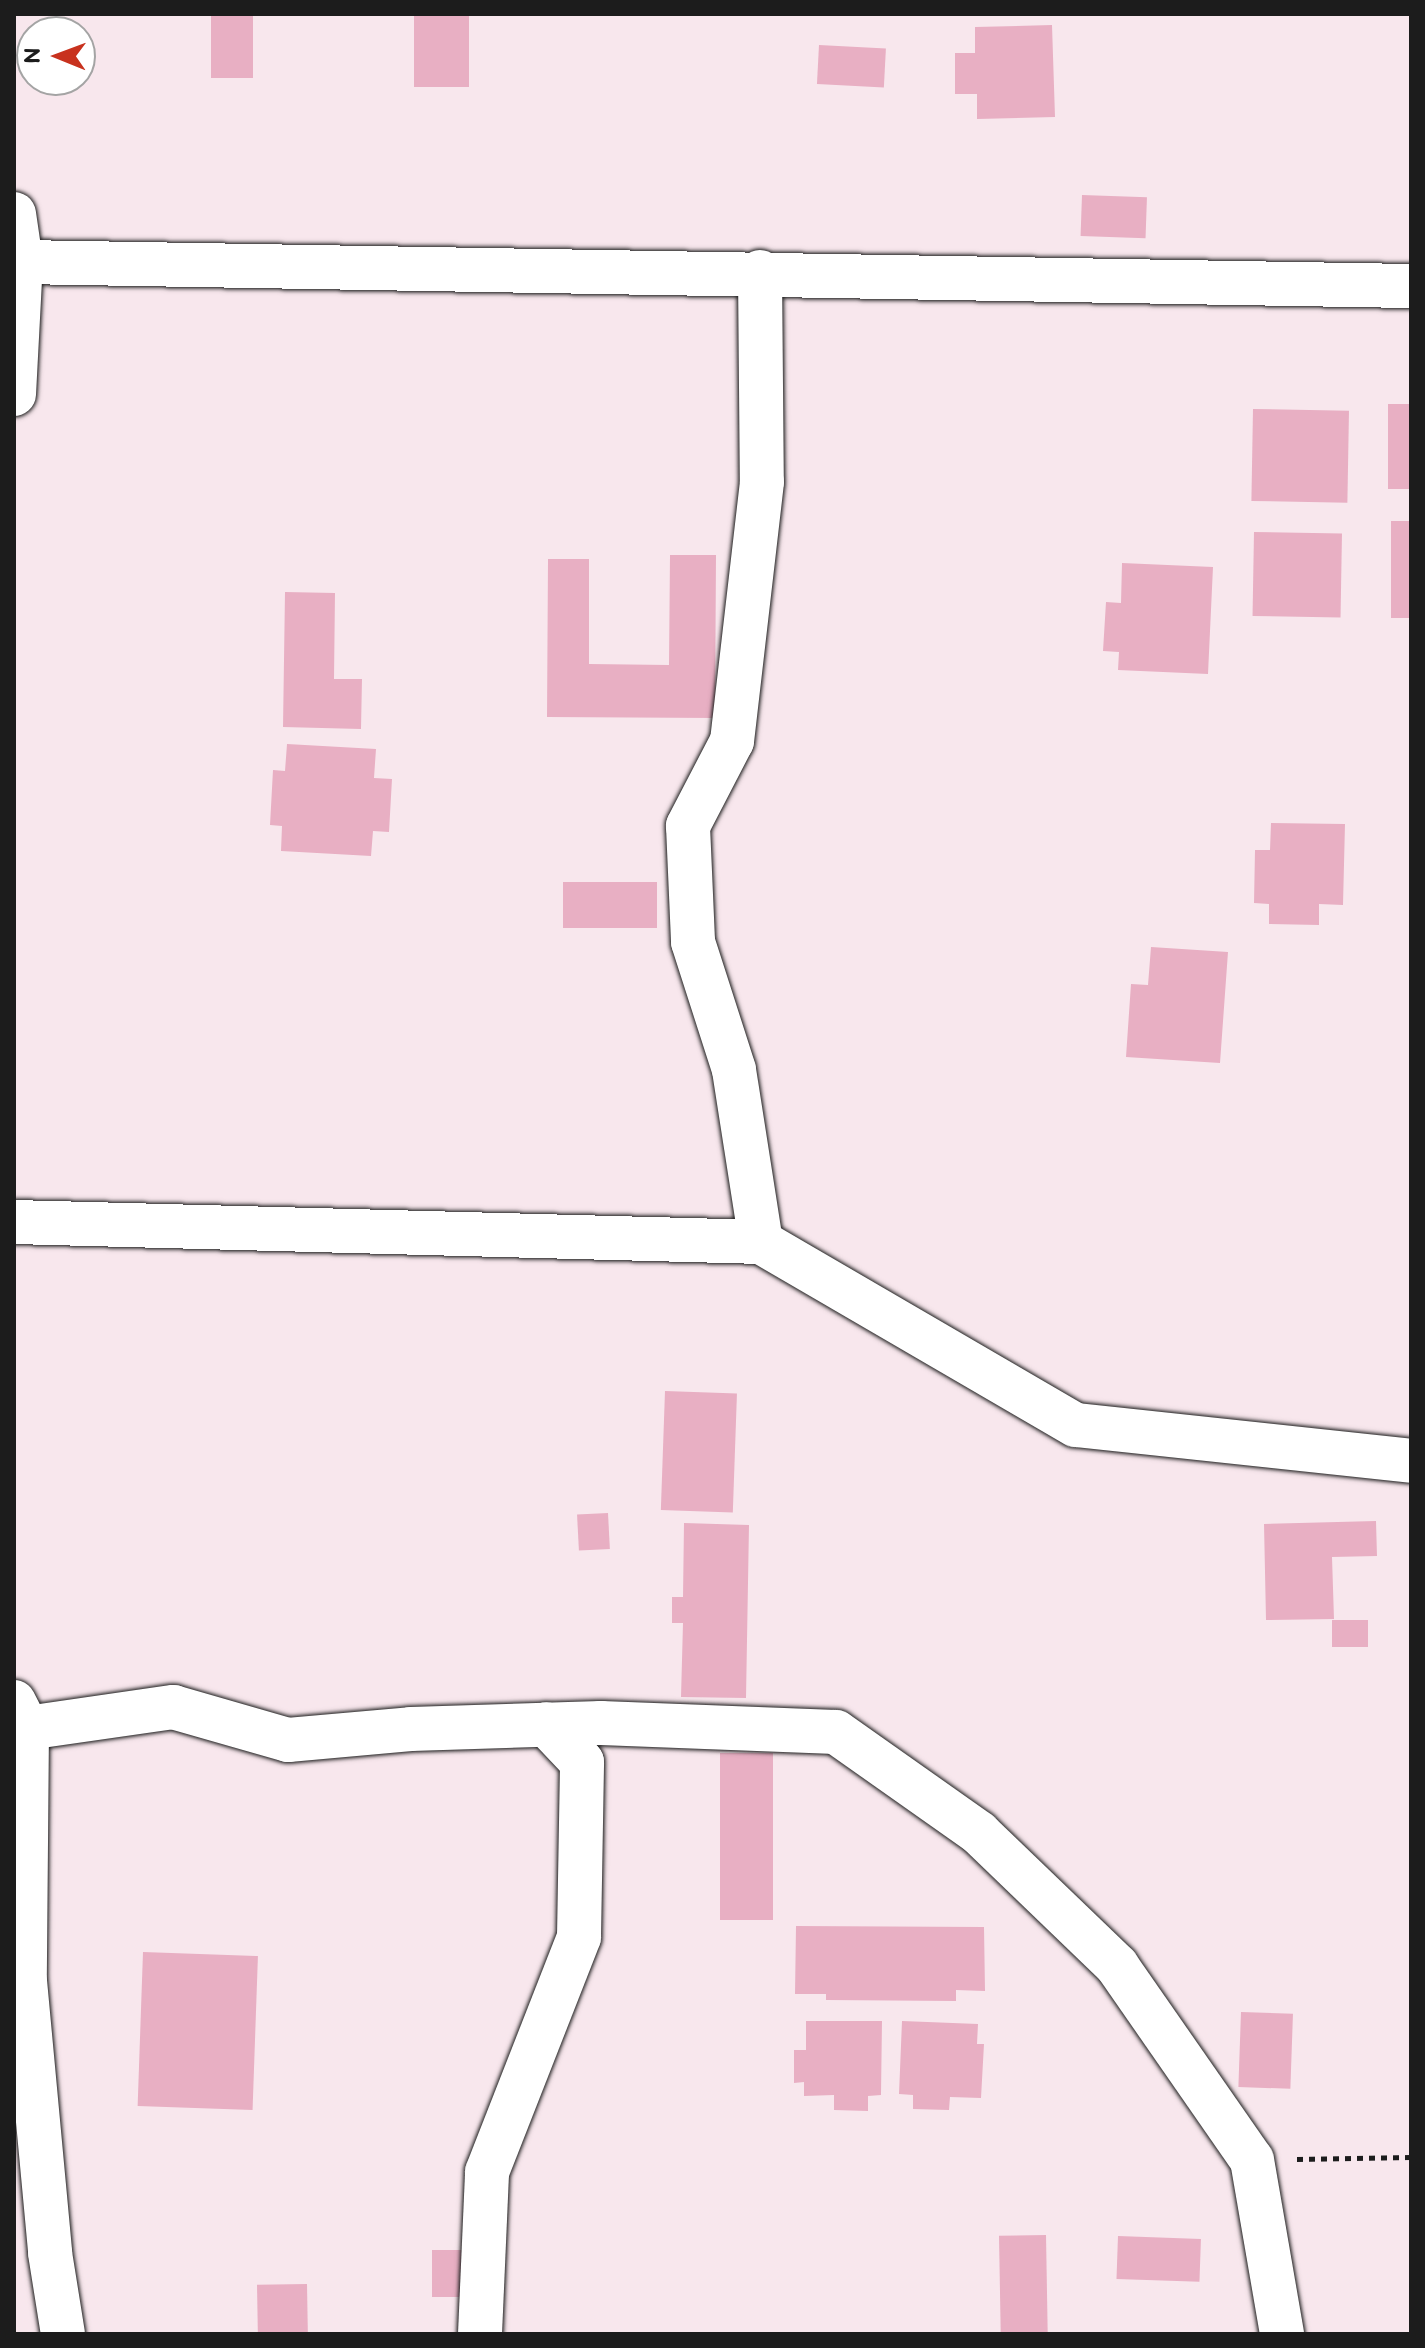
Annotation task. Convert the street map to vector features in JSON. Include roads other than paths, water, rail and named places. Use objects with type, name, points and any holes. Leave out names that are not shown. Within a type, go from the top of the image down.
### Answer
[{"type":"street","points":[[14,214],[21,262],[14,394]]},
{"type":"street","points":[[21,262],[760,272],[1411,286]]},
{"type":"street","points":[[760,272],[762,482],[732,741],[688,826],[693,942],[734,1070],[761,1242]]},
{"type":"street","points":[[14,1222],[761,1242],[1076,1425],[1411,1461]]},
{"type":"street","points":[[63,2334],[25,1981],[20,1715],[173,1707],[288,1740],[546,1724],[836,1732],[979,1833],[1117,1966],[1252,2160],[1282,2334]]},
{"type":"street","points":[[480,2334],[487,2172],[579,1937],[582,1762],[546,1724]]}]
